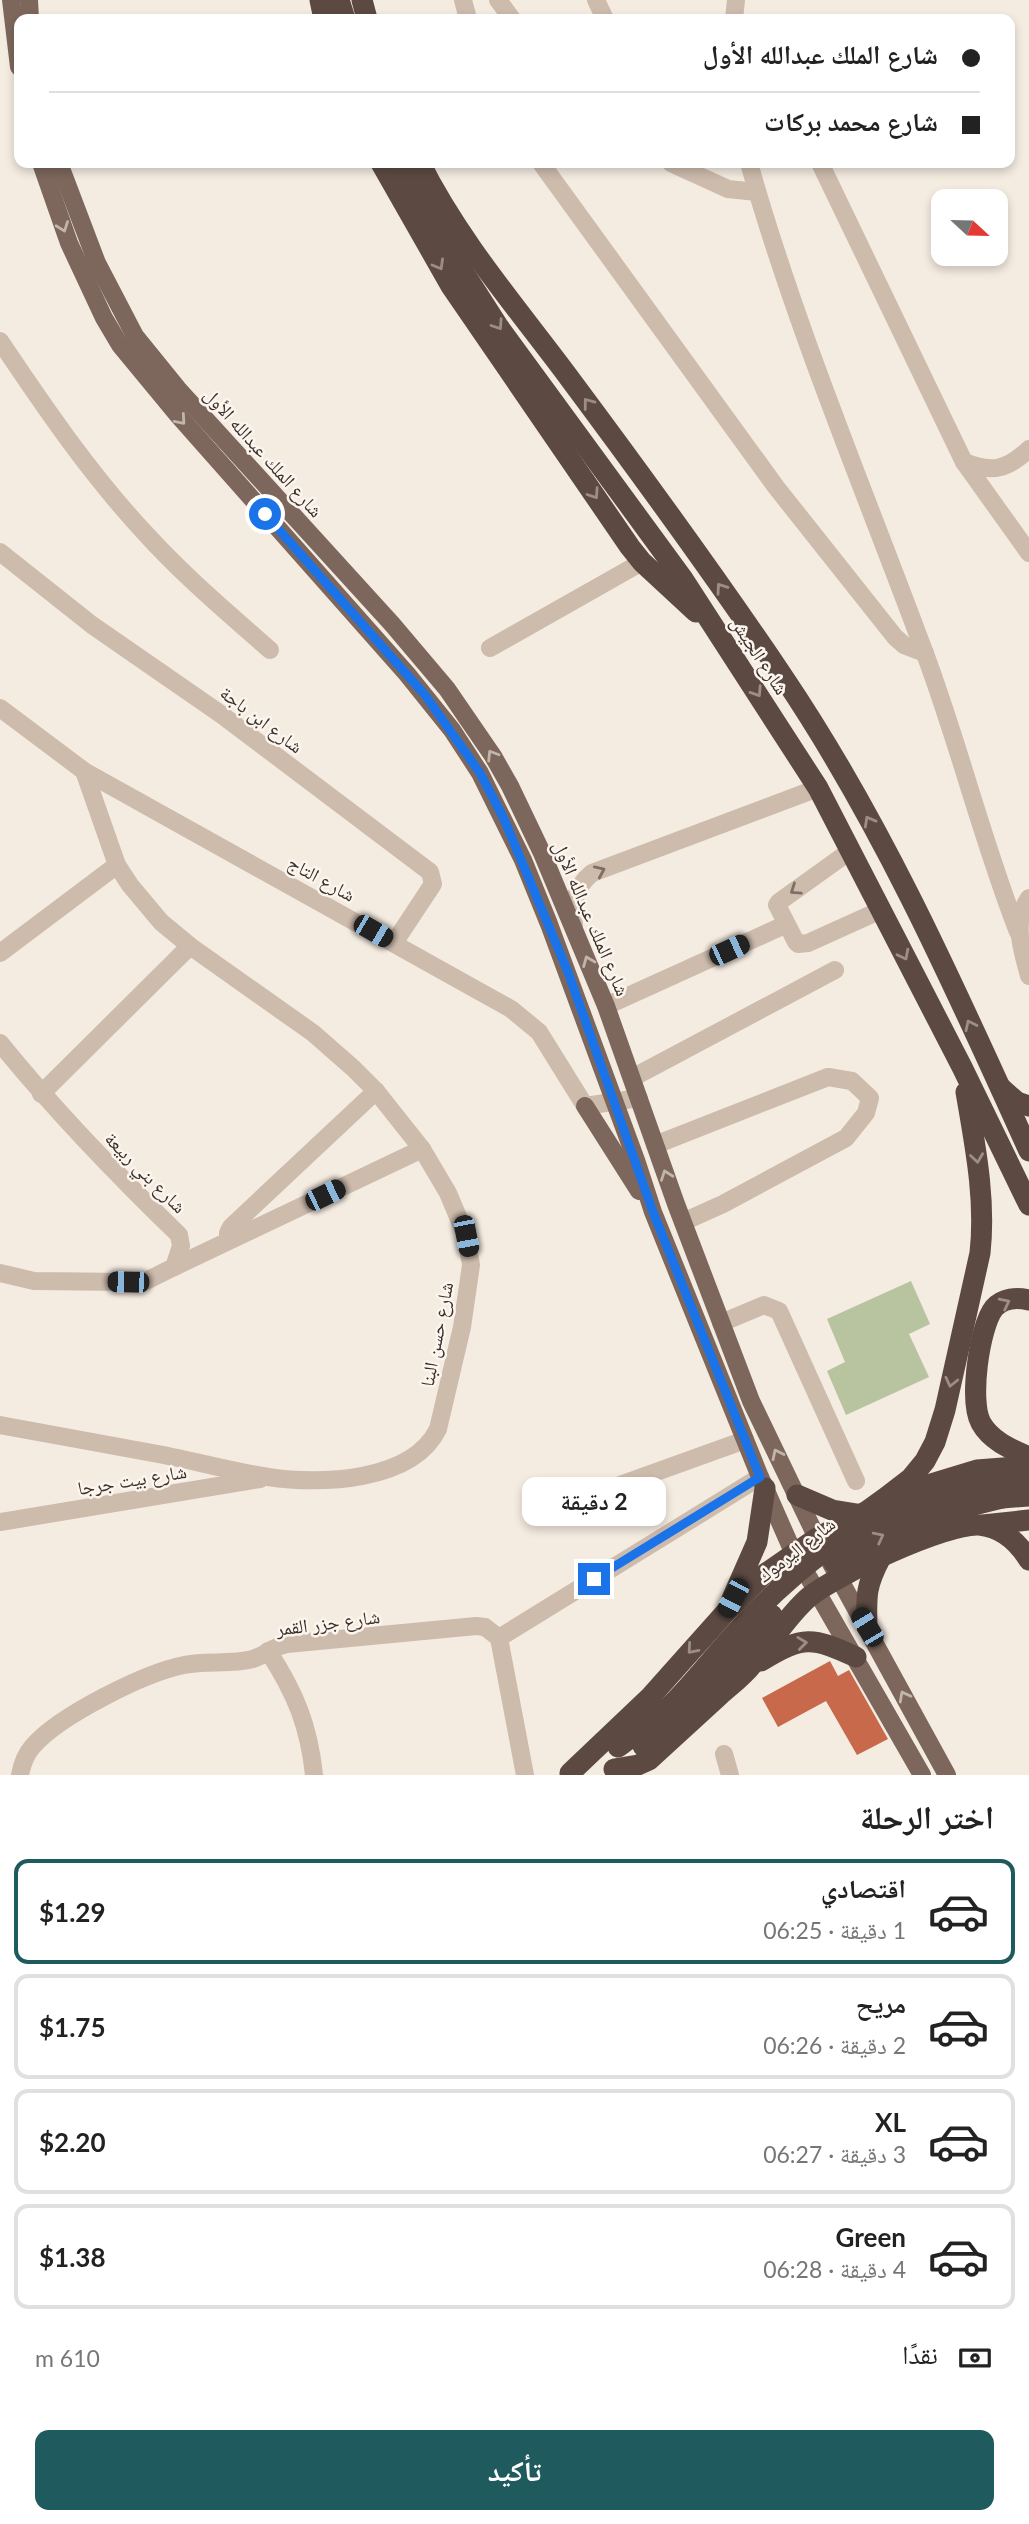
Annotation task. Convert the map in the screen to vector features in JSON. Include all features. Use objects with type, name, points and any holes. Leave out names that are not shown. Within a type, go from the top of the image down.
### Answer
[{"type":"highway","points":[[384,168],[451,286],[642,562],[720,635]]},
{"type":"highway","name":"شارع الجيش","points":[[402,168],[427,215],[498,326],[683,579],[818,788],[962,1067],[1029,1205]]},
{"type":"highway","name":"شارع الجيش","points":[[423,168],[438,197],[482,260],[622,449],[785,680],[831,753],[915,909],[1029,1151]]},
{"type":"highway","points":[[568,1774],[651,1696],[725,1612],[775,1566],[857,1514],[867,1511],[911,1478],[925,1461],[935,1442],[945,1410],[980,1253],[983,1228],[962,1067]]},
{"type":"highway","points":[[1000,1086],[1017,1102],[1029,1106]]},
{"type":"highway","points":[[1029,1300],[1020,1297],[1009,1299],[1001,1303],[989,1316],[984,1330],[974,1396],[976,1412],[988,1433],[999,1442],[1029,1457]]},
{"type":"highway","points":[[885,1498],[977,1470],[1029,1466]]},
{"type":"highway","name":"شارع اليرموك","points":[[1002,1490],[1029,1480]]},
{"type":"highway","points":[[725,1612],[752,1558],[761,1523],[763,1483]]},
{"type":"highway","name":"شارع اليرموك","points":[[568,1774],[615,1762],[770,1598],[859,1528],[901,1508],[950,1493],[1002,1490],[1029,1496]]},
{"type":"highway","points":[[797,1495],[832,1510],[857,1514]]},
{"type":"highway","points":[[615,1762],[638,1765],[649,1760],[751,1667],[799,1607],[838,1578],[881,1556],[954,1528],[1029,1520]]},
{"type":"highway","points":[[981,1525],[998,1530],[1010,1538],[1029,1560]]},
{"type":"highway","points":[[867,1627],[868,1583],[881,1556]]},
{"type":"highway","points":[[775,1566],[799,1576],[804,1590],[799,1607]]},
{"type":"highway","points":[[751,1667],[780,1649],[803,1641],[828,1644],[856,1657]]},
{"type":"main road","points":[[11,0],[14,25]]},
{"type":"main road","name":"شارع الملك عبدالله الأول","points":[[43,168],[69,243],[104,318],[120,345],[177,415],[407,674],[452,730],[480,773],[509,829],[550,924],[653,1212],[763,1483],[795,1552],[922,1775]]},
{"type":"main road","name":"شارع الملك عبدالله الأول","points":[[61,168],[97,263],[135,336],[154,361],[392,624],[447,689],[510,786],[574,926],[606,1006],[683,1222],[751,1401],[817,1538],[947,1775]]},
{"type":"main road","points":[[585,1106],[653,1212]]},
{"type":"street","points":[[545,168],[793,508],[898,641],[925,653]]},
{"type":"street","points":[[681,168],[713,184],[744,192],[757,192]]},
{"type":"street","points":[[701,168],[713,184]]},
{"type":"street","points":[[750,168],[832,411],[925,653],[999,883],[1018,932],[1029,976]]},
{"type":"street","points":[[822,168],[964,462],[1029,553]]},
{"type":"street","points":[[0,341],[74,449],[145,534],[270,650]]},
{"type":"street","points":[[964,462],[980,469],[1001,467],[1019,458],[1029,449]]},
{"type":"street","name":"شارع ابن باجة","points":[[0,552],[92,625],[222,715],[430,872],[433,884],[394,943]]},
{"type":"street","points":[[490,648],[642,562]]},
{"type":"street","name":"شارع التاج","points":[[0,708],[84,772],[394,943],[525,1019],[539,1032],[585,1106]]},
{"type":"street","name":"شارع حسن البنا","points":[[0,1425],[270,1477],[344,1478],[385,1470],[415,1457],[432,1441],[438,1429],[462,1327],[471,1265],[466,1236],[448,1193],[422,1149],[376,1091],[313,1033],[190,946],[161,922],[130,885],[117,865],[84,772]]},
{"type":"street","points":[[574,926],[573,902],[576,890],[592,873],[818,788]]},
{"type":"street","points":[[850,851],[777,905],[796,942],[808,943],[881,909]]},
{"type":"street","points":[[0,953],[117,865]]},
{"type":"street","points":[[1018,932],[1022,912],[1029,898]]},
{"type":"street","points":[[606,1006],[778,928]]},
{"type":"street","points":[[41,1094],[190,946]]},
{"type":"street","points":[[632,1078],[835,970]]},
{"type":"street","name":"شارع بني ربيعة","points":[[0,1043],[41,1094],[179,1235],[181,1246],[174,1267]]},
{"type":"street","points":[[655,1145],[828,1077],[852,1082],[870,1098],[866,1113],[846,1138],[723,1204],[683,1222]]},
{"type":"street","points":[[228,1241],[231,1227],[376,1091]]},
{"type":"street","points":[[585,1106],[639,1098]]},
{"type":"street","points":[[0,1273],[34,1281],[146,1281],[422,1149]]},
{"type":"street","points":[[721,1323],[764,1305],[779,1311],[856,1481]]},
{"type":"street","points":[[559,1507],[745,1440]]},
{"type":"street","name":"شارع بيت جرجا","points":[[0,1522],[270,1477]]},
{"type":"street","points":[[526,1775],[499,1638],[763,1483]]},
{"type":"street","name":"شارع جزر القمر","points":[[20,1775],[22,1763],[34,1745],[60,1721],[162,1671],[186,1664],[256,1658],[275,1646],[287,1644],[476,1626],[485,1627],[499,1638]]},
{"type":"street","points":[[268,1651],[297,1700],[312,1752],[314,1775]]},
{"type":"street","points":[[724,1754],[730,1775]]},
{"type":"green space","points":[[911,1281],[930,1324],[909,1334],[929,1377],[846,1415],[827,1371],[845,1362],[827,1319]]},
{"type":"building","points":[[830,1661],[838,1676],[849,1670],[888,1739],[857,1755],[826,1701],[778,1727],[762,1698]]},
{"type":"route","points":[[265,514],[425,695],[480,773],[504,819],[568,972],[653,1212],[760,1477],[594,1579]]}]
